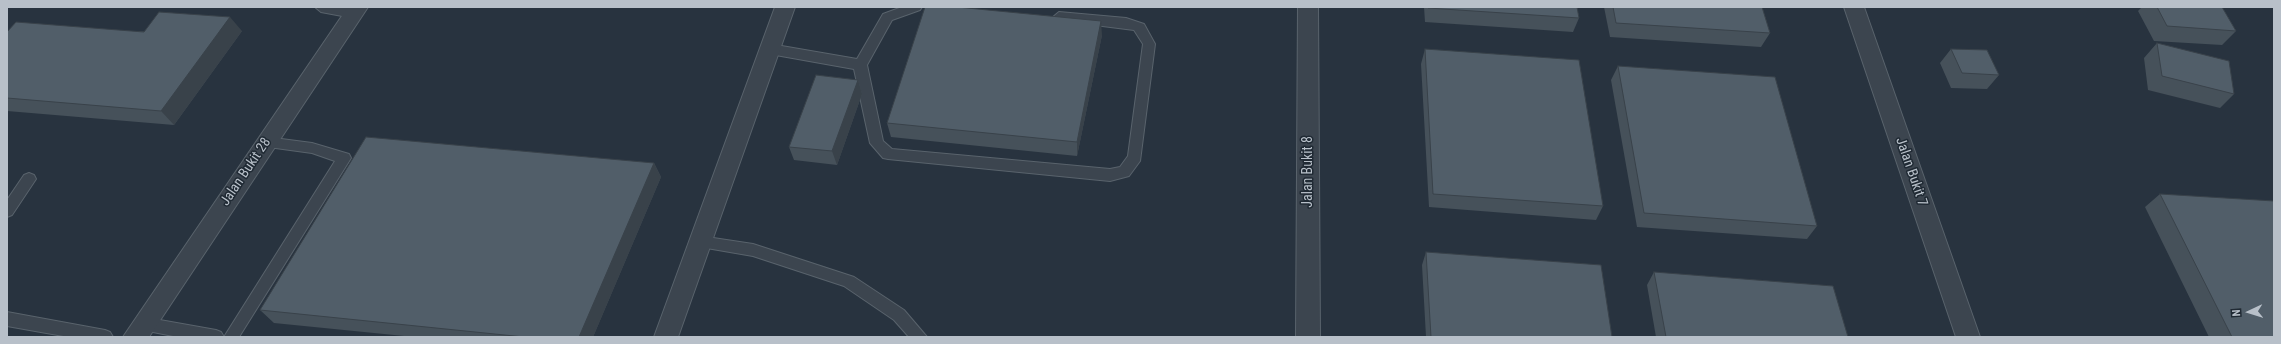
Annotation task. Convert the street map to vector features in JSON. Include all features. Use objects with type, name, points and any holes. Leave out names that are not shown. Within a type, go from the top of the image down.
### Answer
[{"type":"street","points":[[666,337],[785,7]]},
{"type":"street","name":"Jalan Bukit 8","points":[[1308,7],[1308,337]]},
{"type":"street","name":"Jalan Bukit 7","points":[[1854,7],[1968,337]]},
{"type":"street","name":"Jalan Bukit 28","points":[[139,331],[356,10]]},
{"type":"lane","points":[[321,7],[356,10]]},
{"type":"lane","points":[[916,7],[887,17],[860,66],[877,144],[888,154],[1110,176],[1124,172],[1135,157],[1149,44],[1139,27],[1126,23],[1047,16]]},
{"type":"lane","points":[[770,49],[860,66]]},
{"type":"lane","points":[[231,337],[344,158],[312,148],[266,142]]},
{"type":"lane","points":[[7,211],[29,179]]},
{"type":"lane","points":[[700,242],[753,250],[849,281],[899,315],[919,337]]},
{"type":"lane","points":[[7,319],[105,337]]},
{"type":"lane","points":[[139,331],[216,337]]},
{"type":"building","points":[[925,7],[957,7],[1101,21],[1077,142],[887,123]]},
{"type":"building","points":[[1577,7],[1579,18],[1428,8]]},
{"type":"building","points":[[1613,7],[1762,7],[1770,33],[1616,23]]},
{"type":"building","points":[[2157,7],[2222,7],[2236,31],[2167,26]]},
{"type":"building","points":[[159,12],[230,17],[161,111],[7,98],[7,32],[16,22],[144,32]]},
{"type":"building","points":[[2157,43],[2229,61],[2234,94],[2162,76]]},
{"type":"building","points":[[1425,49],[1579,60],[1603,206],[1433,194]]},
{"type":"building","points":[[1951,49],[1987,50],[1999,75],[1962,73]]},
{"type":"building","points":[[1618,66],[1775,77],[1817,226],[1644,213]]},
{"type":"building","points":[[816,75],[858,80],[832,151],[789,147]]},
{"type":"building","points":[[366,137],[654,163],[579,337],[524,337],[260,310]]},
{"type":"building","points":[[2160,194],[2274,201],[2274,337],[2232,337]]},
{"type":"building","points":[[1426,252],[1601,265],[1612,337],[1431,337]]},
{"type":"building","points":[[1654,272],[1833,286],[1848,337],[1666,337]]}]
